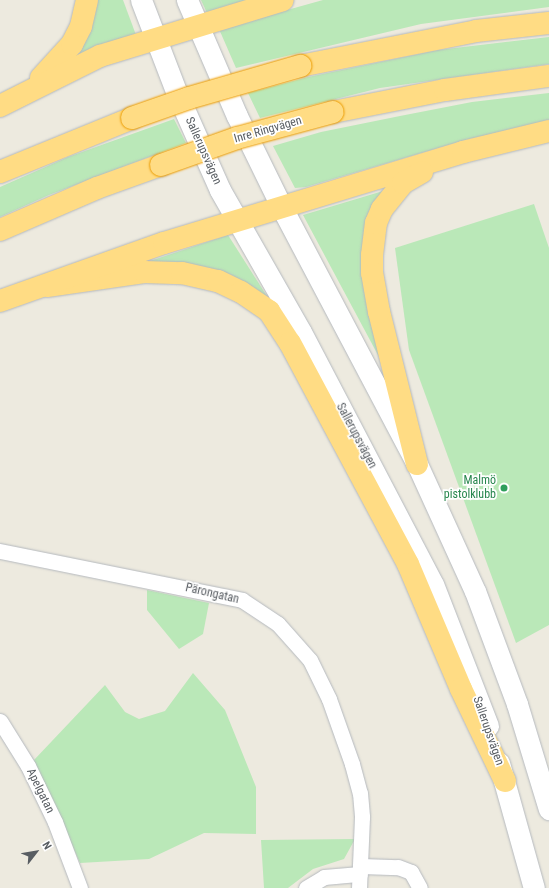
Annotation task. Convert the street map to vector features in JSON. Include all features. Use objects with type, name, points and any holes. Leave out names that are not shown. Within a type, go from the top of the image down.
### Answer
[{"type":"highway","points":[[0,106],[25,91],[59,60],[72,44],[80,26],[87,0]]},
{"type":"highway","points":[[0,106],[100,56],[154,37],[283,0]]},
{"type":"highway","points":[[0,172],[132,118],[189,98],[300,66],[476,31],[549,23]]},
{"type":"highway","name":"Inre Ringvägen","points":[[0,230],[90,190],[236,138],[333,112],[445,90],[549,76]]},
{"type":"highway","points":[[0,301],[47,286],[164,243],[463,152],[549,130]]},
{"type":"highway","points":[[417,464],[379,312],[372,273],[373,238],[382,208],[403,183],[463,152]]},
{"type":"highway","points":[[47,286],[144,272],[182,273],[218,281],[241,292],[269,311],[290,343],[408,564],[461,689],[505,781]]},
{"type":"main road","name":"Sallerupsvägen","points":[[141,0],[154,37],[236,222],[301,332],[433,584],[485,717],[505,781],[534,888]]},
{"type":"main road","points":[[187,0],[197,25],[282,208],[417,464],[487,620],[517,704],[549,808]]},
{"type":"street","name":"Pärongatan","points":[[0,551],[242,600],[278,624],[310,660],[329,699],[352,764],[360,793],[362,817],[360,876]]},
{"type":"street","name":"Apelgatan","points":[[0,721],[28,766],[55,822],[80,888]]},
{"type":"street","points":[[306,888],[324,877],[360,876],[398,866],[411,872],[420,888]]},
{"type":"green space","points":[[96,0],[123,0],[136,35],[71,59]]},
{"type":"green space","points":[[201,0],[255,0],[207,13]]},
{"type":"green space","points":[[323,0],[549,0],[549,7],[421,24],[236,68],[219,29]]},
{"type":"green space","points":[[549,37],[549,64],[380,88],[260,118],[248,93],[308,77],[438,50]]},
{"type":"green space","points":[[549,93],[549,122],[469,139],[306,187],[295,188],[273,146],[321,132],[472,102]]},
{"type":"green space","points":[[174,119],[186,143],[49,195],[0,217],[0,187],[68,157]]},
{"type":"green space","points":[[383,191],[377,201],[386,370],[303,215]]},
{"type":"green space","name":"Malmö pistolklubb","points":[[534,204],[549,248],[549,625],[516,643],[409,350],[395,248]]},
{"type":"green space","points":[[228,235],[272,304],[144,263]]},
{"type":"green space","points":[[147,590],[209,603],[203,634],[179,649],[147,610]]},
{"type":"green space","points":[[193,673],[225,710],[256,787],[256,834],[204,833],[149,859],[80,863],[34,760],[105,685],[125,712],[139,719],[165,711]]},
{"type":"green space","points":[[355,839],[344,859],[313,869],[288,888],[264,888],[261,840]]},
{"type":"place","name":"Malmö pistolklubb","points":[[504,488]]}]
